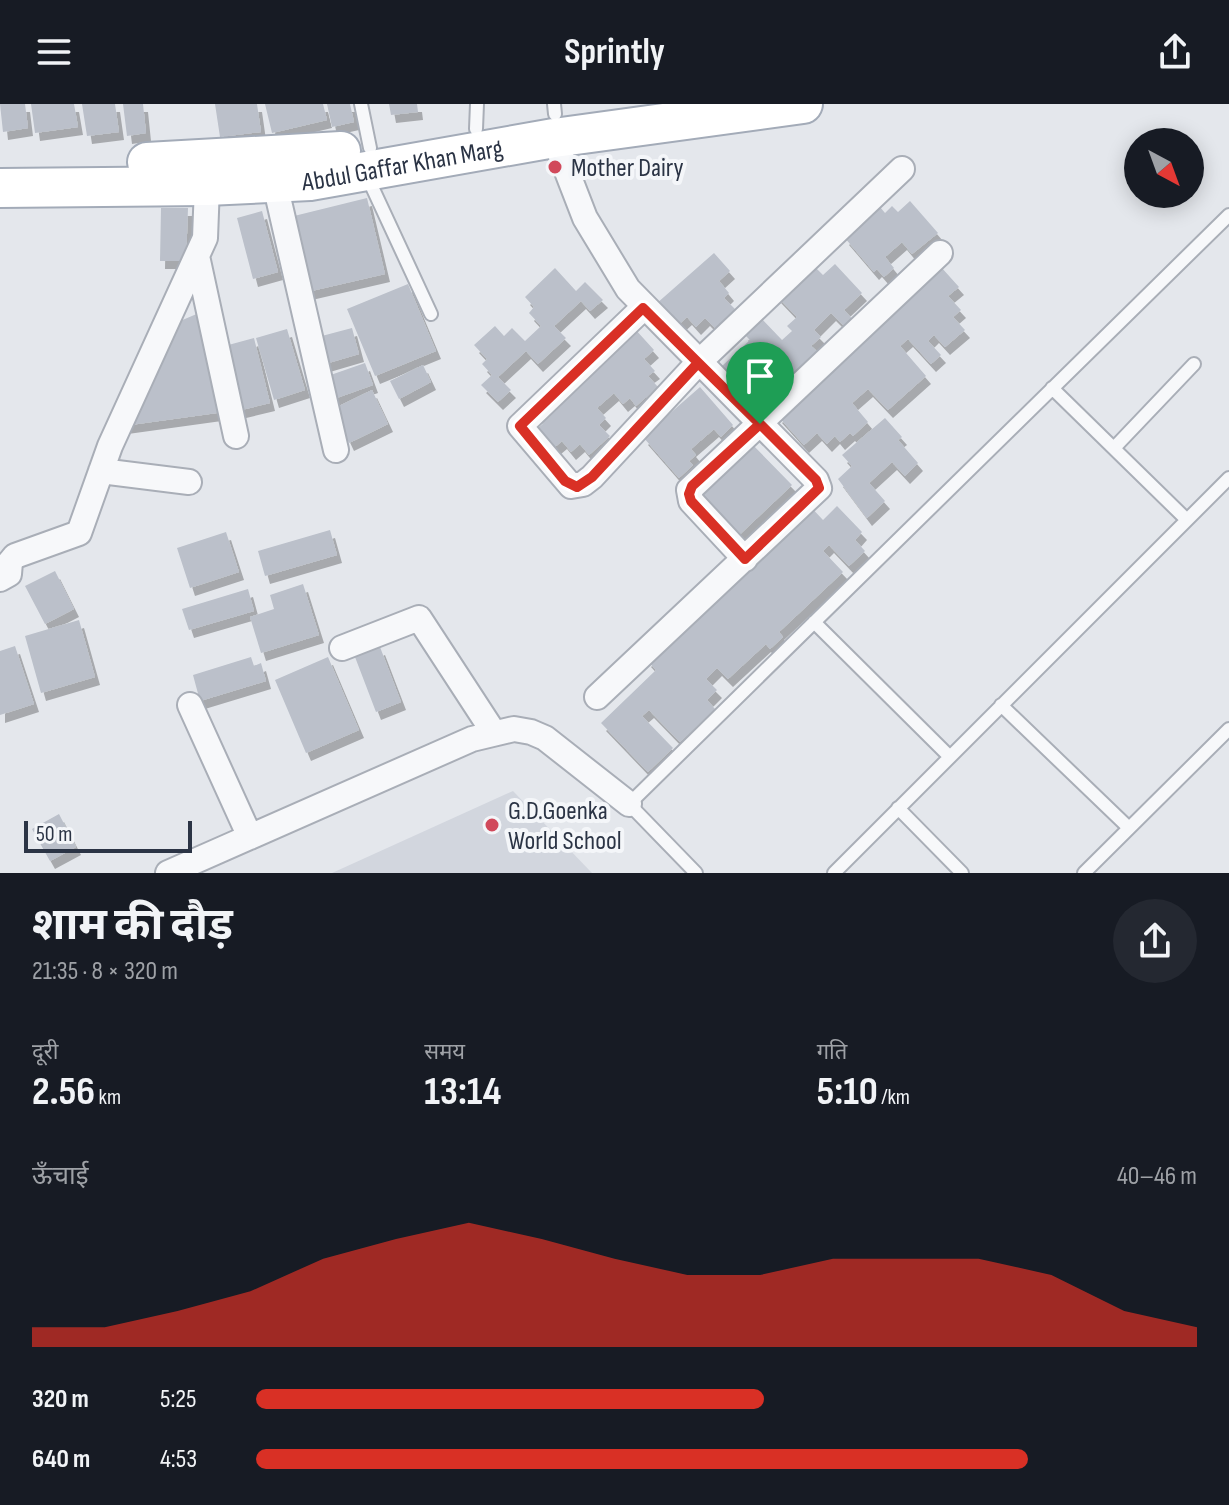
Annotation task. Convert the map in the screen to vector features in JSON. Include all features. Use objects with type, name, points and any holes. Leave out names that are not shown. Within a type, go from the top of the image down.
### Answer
[{"type":"main road","name":"Abdul Gaffar Khan Marg","points":[[0,188],[275,184],[367,160],[620,104]]},
{"type":"main road","name":"Abdul Gaffar Khan Marg","points":[[0,165],[83,166],[299,156],[367,160],[476,116],[554,119],[803,104]]},
{"type":"street","points":[[554,119],[585,218],[612,267],[643,308],[816,480],[819,488],[597,697]]},
{"type":"street","points":[[643,308],[520,426],[565,481],[577,487],[592,477],[698,363],[902,169]]},
{"type":"street","points":[[275,184],[336,450]]},
{"type":"street","points":[[0,579],[9,574],[10,562],[15,556],[79,533],[101,471],[205,238],[207,186]]},
{"type":"street","points":[[745,559],[691,501],[689,494],[692,486],[940,253]]},
{"type":"street","points":[[197,256],[236,436]]},
{"type":"street","points":[[101,471],[189,482]]},
{"type":"street","points":[[342,648],[419,618],[494,733]]},
{"type":"street","points":[[190,705],[250,837]]},
{"type":"street","points":[[168,873],[472,739],[514,729],[545,738],[629,804]]},
{"type":"lane","points":[[361,104],[367,160],[431,314]]},
{"type":"lane","points":[[696,873],[629,804],[1229,215]]},
{"type":"lane","points":[[1114,448],[1194,364]]},
{"type":"lane","points":[[1052,388],[1187,520]]},
{"type":"lane","points":[[834,873],[1229,478]]},
{"type":"lane","points":[[814,622],[950,757]]},
{"type":"lane","points":[[1001,705],[1129,828]]},
{"type":"lane","points":[[1084,873],[1229,729]]},
{"type":"lane","points":[[898,808],[962,873]]},
{"type":"shaded area","name":"G.D.Goenka World School","points":[[513,791],[592,873],[332,873]]},
{"type":"building","points":[[0,104],[25,104],[28,128],[3,132]]},
{"type":"building","points":[[31,104],[74,104],[78,127],[35,133]]},
{"type":"building","points":[[82,104],[115,104],[119,132],[87,136]]},
{"type":"building","points":[[123,104],[143,104],[146,133],[127,136]]},
{"type":"building","points":[[215,104],[257,104],[261,132],[220,137]]},
{"type":"building","points":[[265,104],[323,104],[327,120],[272,133]]},
{"type":"building","points":[[327,104],[350,104],[354,122],[332,127]]},
{"type":"building","points":[[389,104],[417,104],[418,112],[391,115]]},
{"type":"building","points":[[367,198],[385,274],[307,292],[290,217]]},
{"type":"building","points":[[910,201],[938,233],[912,254],[902,242],[885,257],[894,268],[884,277],[877,269],[874,272],[844,237],[880,207],[885,213],[892,206],[898,212]]},
{"type":"building","points":[[161,208],[188,208],[186,261],[160,261]]},
{"type":"building","points":[[262,211],[278,272],[253,279],[237,218]]},
{"type":"building","points":[[714,253],[730,271],[719,281],[729,293],[724,298],[736,310],[715,328],[705,318],[696,327],[687,317],[676,327],[656,304]]},
{"type":"building","points":[[835,264],[862,293],[844,310],[854,321],[847,329],[831,313],[814,330],[821,337],[811,346],[820,354],[795,378],[780,362],[768,372],[774,378],[763,395],[770,401],[762,408],[722,366],[750,340],[743,333],[760,317],[782,340],[792,331],[787,326],[797,317],[776,295],[813,265],[823,275]]},
{"type":"building","points":[[941,267],[959,287],[948,296],[961,310],[953,317],[965,330],[945,347],[934,335],[928,341],[941,355],[931,364],[908,339],[900,346],[926,376],[888,410],[868,389],[852,403],[868,422],[853,436],[850,433],[840,442],[835,436],[827,444],[817,433],[804,445],[777,415]]},
{"type":"building","points":[[555,268],[576,291],[585,282],[603,300],[590,311],[581,301],[554,326],[566,338],[538,364],[526,351],[498,377],[511,390],[498,402],[481,385],[492,375],[482,364],[487,359],[474,345],[495,326],[504,336],[512,328],[525,341],[541,326],[529,313],[534,307],[525,297]]},
{"type":"building","points":[[408,284],[436,351],[375,376],[347,309]]},
{"type":"building","points":[[199,313],[224,412],[123,426],[173,324]]},
{"type":"building","points":[[352,328],[359,354],[325,364],[318,337]]},
{"type":"building","points":[[287,329],[305,390],[274,400],[256,338]]},
{"type":"building","points":[[635,329],[654,350],[644,359],[655,371],[648,376],[658,387],[636,406],[630,398],[623,404],[614,393],[597,408],[606,418],[599,425],[610,436],[589,455],[580,444],[571,452],[562,441],[549,452],[532,433],[544,423],[537,415]]},
{"type":"building","points":[[254,338],[270,403],[237,411],[221,347]]},
{"type":"building","points":[[365,363],[373,385],[331,400],[322,378]]},
{"type":"building","points":[[423,365],[431,382],[399,399],[390,381]]},
{"type":"building","points":[[700,387],[733,425],[721,437],[714,429],[691,449],[696,455],[689,461],[693,465],[679,478],[643,437]]},
{"type":"building","points":[[372,390],[388,424],[349,443],[333,409]]},
{"type":"building","points":[[885,418],[902,437],[898,440],[918,463],[905,476],[892,462],[869,483],[885,501],[867,518],[838,479],[852,466],[842,455]]},
{"type":"building","points":[[749,441],[792,485],[735,539],[693,495]]},
{"type":"building","points":[[808,504],[823,520],[837,506],[862,532],[855,540],[865,551],[849,566],[829,545],[823,551],[843,572],[779,632],[783,637],[770,649],[766,644],[728,679],[717,668],[706,679],[717,690],[707,700],[715,709],[680,742],[649,710],[642,716],[673,748],[648,772],[601,723],[656,670],[646,659]]},
{"type":"building","points":[[330,530],[337,555],[265,576],[258,551]]},
{"type":"building","points":[[226,532],[239,572],[190,588],[177,548]]},
{"type":"building","points":[[55,571],[74,609],[45,624],[25,586]]},
{"type":"building","points":[[303,584],[319,635],[261,653],[250,617],[274,609],[270,595]]},
{"type":"building","points":[[248,589],[254,611],[189,630],[182,609]]},
{"type":"building","points":[[79,620],[95,677],[41,693],[25,636]]},
{"type":"building","points":[[15,646],[34,704],[0,715],[0,651]]},
{"type":"building","points":[[380,647],[401,702],[376,712],[355,657]]},
{"type":"building","points":[[251,657],[254,666],[261,663],[266,681],[200,701],[193,675]]},
{"type":"building","points":[[328,657],[359,730],[306,753],[275,680]]},
{"type":"building","points":[[59,814],[76,847],[50,861],[32,829]]},
{"type":"place","name":"Mother Dairy","points":[[555,167]]},
{"type":"place","name":"G.D.Goenka World School","points":[[492,825]]},
{"type":"route","points":[[760,424],[643,308],[520,426],[522,433],[565,481],[577,487],[592,477],[698,363],[760,424],[689,490],[691,501],[745,559],[819,488],[816,480],[760,424]]}]
